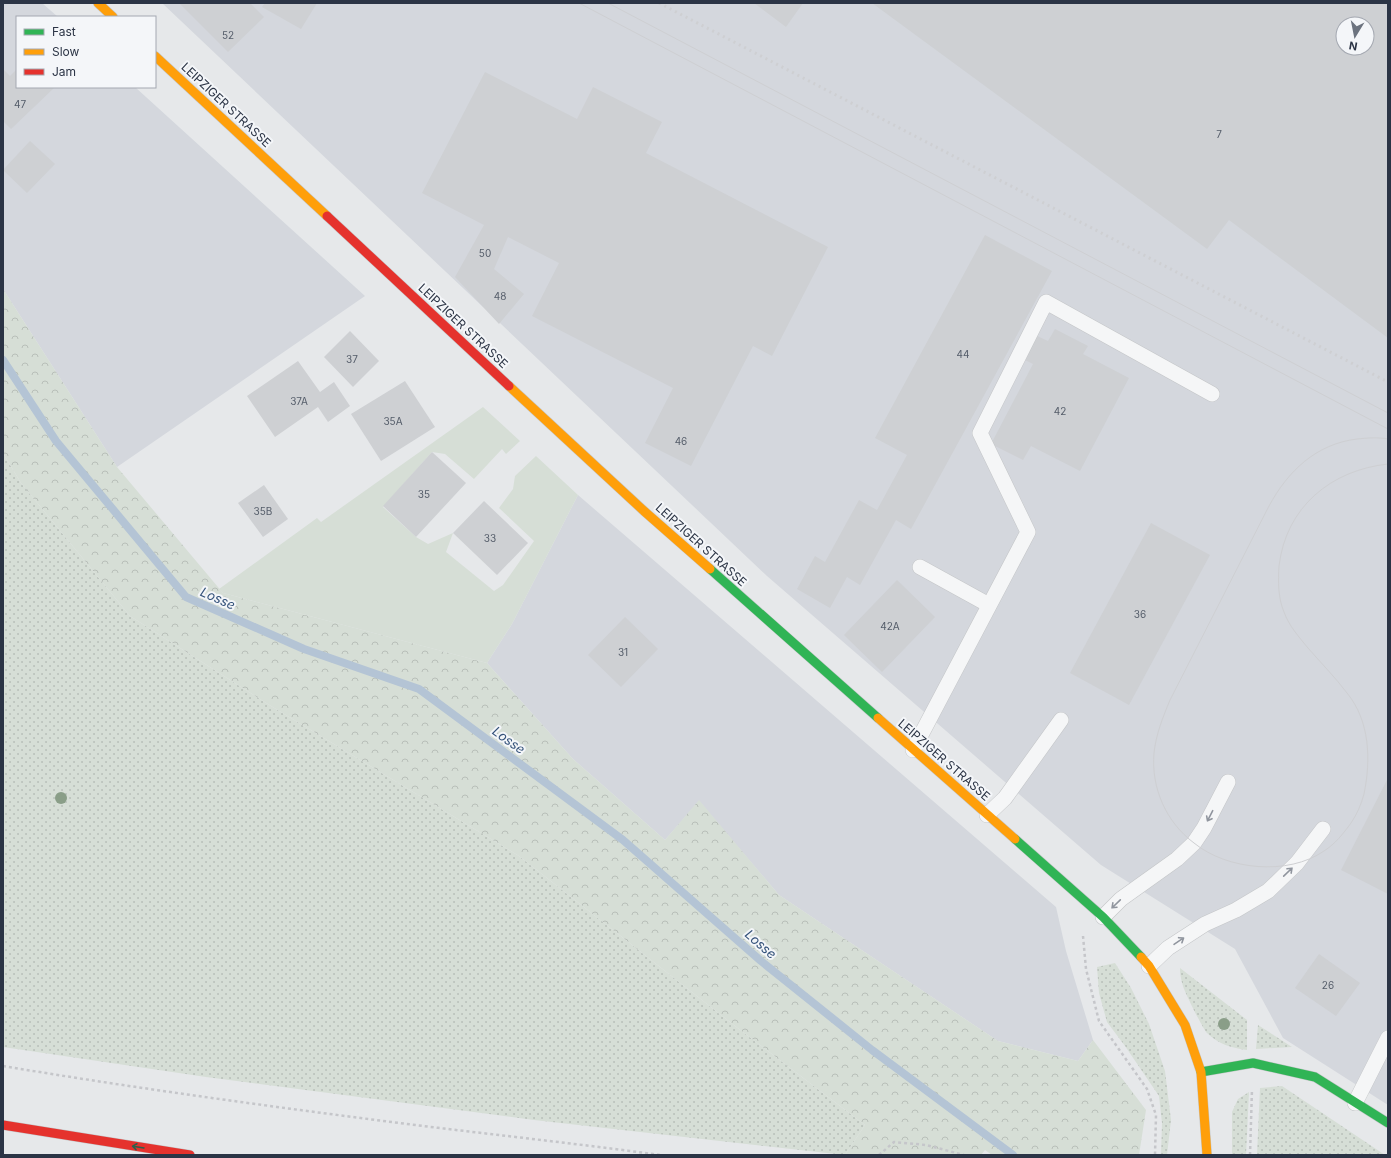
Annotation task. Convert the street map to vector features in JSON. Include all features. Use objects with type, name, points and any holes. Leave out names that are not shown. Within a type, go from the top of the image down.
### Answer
[{"type":"main road","points":[[98,3],[112,16]]},
{"type":"main road","name":"LEIPZIGER STRASSE","points":[[156,57],[644,511],[1103,917],[1149,966],[1185,1025],[1201,1072],[1207,1155]]},
{"type":"main road","points":[[1201,1072],[1253,1063],[1314,1077],[1388,1123]]},
{"type":"main road","name":"LEIPZIGER STRASSE","points":[[1197,1140],[1204,1118]]},
{"type":"main road","points":[[3,1125],[190,1155]]},
{"type":"lane","points":[[913,750],[1028,532],[980,433],[1046,302],[1212,394]]},
{"type":"lane","points":[[920,567],[989,605]]},
{"type":"lane","points":[[987,815],[1005,798],[1061,720]]},
{"type":"lane","points":[[1103,917],[1121,899],[1177,859],[1194,843],[1204,828],[1228,782]]},
{"type":"lane","points":[[1149,966],[1168,948],[1205,924],[1236,910],[1268,890],[1297,863],[1323,829]]},
{"type":"lane","points":[[1355,1103],[1388,1038]]},
{"type":"path","points":[[1083,936],[1086,969],[1099,1021],[1147,1090],[1156,1115],[1155,1155]]},
{"type":"path","points":[[3,1066],[86,1080],[391,1122],[567,1142],[660,1155]]},
{"type":"path","points":[[1250,1155],[1252,1088]]},
{"type":"path","points":[[879,1155],[894,1142],[926,1144],[964,1155]]},
{"type":"shaded area","points":[[3,3],[42,3],[57,16],[16,16],[16,88],[136,88],[365,296],[117,467],[3,289]]},
{"type":"shaded area","points":[[162,3],[1388,3],[1388,1105],[1283,1038],[1235,949],[1101,865],[767,576]]},
{"type":"shaded area","points":[[578,495],[1056,907],[1066,951],[1093,1040],[1078,1061],[998,1041],[779,895],[699,801],[665,840],[573,759],[487,663],[512,624]]},
{"type":"green space","points":[[3,289],[117,467],[223,593],[487,663],[573,759],[665,840],[699,800],[779,895],[998,1041],[1078,1061],[1093,1040],[1146,1110],[1139,1155],[992,1155],[985,1150],[981,1155],[845,1155],[865,1125],[735,1026],[519,856],[271,706],[130,616],[21,483],[3,453]]},
{"type":"green space","points":[[483,407],[520,441],[506,454],[502,449],[474,479],[445,454],[432,452],[383,507],[416,537],[428,544],[453,533],[446,552],[494,591],[503,585],[534,541],[499,508],[513,489],[515,476],[536,456],[578,495],[512,624],[487,663],[223,593],[219,589],[317,518],[321,522]]},
{"type":"green space","points":[[3,453],[21,483],[130,616],[271,706],[519,856],[735,1026],[865,1125],[845,1155],[534,1120],[206,1077],[3,1047]]},
{"type":"green space","points":[[1115,963],[1131,988],[1149,1024],[1165,1071],[1171,1120],[1167,1155],[1161,1155],[1162,1123],[1159,1096],[1107,1022],[1099,993],[1097,967]]},
{"type":"green space","points":[[1180,968],[1247,1020],[1247,1050],[1226,1045],[1211,1037],[1207,1033],[1184,990]]},
{"type":"green space","points":[[1258,1025],[1292,1047],[1256,1049]]},
{"type":"green space","points":[[1282,1086],[1385,1155],[1257,1155],[1260,1088]]},
{"type":"green space","points":[[1249,1092],[1246,1155],[1232,1155],[1232,1112],[1238,1099]]},
{"type":"building","points":[[179,3],[250,3],[264,17],[228,52]]},
{"type":"building","points":[[265,3],[317,3],[301,29],[262,7]]},
{"type":"building","points":[[754,3],[803,3],[786,27]]},
{"type":"building","points":[[872,3],[1388,3],[1388,338],[1229,220],[1207,249]]},
{"type":"building","points":[[3,69],[10,76],[16,70],[16,88],[54,88],[11,129],[3,121]]},
{"type":"building","points":[[485,72],[577,119],[593,87],[662,122],[646,153],[828,247],[772,356],[753,346],[691,466],[645,443],[673,388],[532,316],[559,263],[508,237],[494,269],[524,294],[499,324],[455,277],[484,225],[422,193]]},
{"type":"building","points":[[30,141],[55,164],[27,193],[3,170]]},
{"type":"building","points":[[985,235],[1052,271],[911,529],[896,520],[860,585],[847,577],[830,608],[797,589],[815,556],[825,562],[859,500],[877,510],[907,455],[875,438]]},
{"type":"building","points":[[1055,329],[1088,346],[1083,354],[1129,378],[1080,471],[1031,446],[1023,460],[991,444],[1033,364],[1023,359],[1035,335],[1048,341]]},
{"type":"building","points":[[350,331],[379,361],[353,387],[324,357]]},
{"type":"building","points":[[298,361],[320,392],[334,382],[350,406],[328,422],[318,407],[275,437],[247,396]]},
{"type":"building","points":[[405,381],[435,427],[381,461],[351,414]]},
{"type":"building","points":[[432,452],[466,483],[416,537],[383,506]]},
{"type":"building","points":[[264,485],[288,519],[263,537],[238,503]]},
{"type":"building","points":[[484,501],[528,543],[497,575],[453,533]]},
{"type":"building","points":[[1151,523],[1210,555],[1129,705],[1070,673]]},
{"type":"building","points":[[897,580],[935,617],[882,672],[844,635]]},
{"type":"building","points":[[625,617],[658,649],[621,687],[588,655]]},
{"type":"building","points":[[1388,778],[1388,894],[1341,870]]},
{"type":"building","points":[[1319,954],[1360,983],[1336,1016],[1295,988]]},
{"type":"waterway","name":"Losse","points":[[3,360],[56,441],[186,597],[304,649],[419,689],[623,840],[761,961],[872,1050],[1013,1155]]},
{"type":"tram line","points":[[579,3],[1388,429]]},
{"type":"tram line","points":[[608,3],[1388,413]]},
{"type":"tram line","points":[[1388,439],[1357,439],[1342,442],[1329,447],[1316,453],[1305,461],[1285,481],[1269,506],[1170,700],[1158,732],[1154,753],[1155,779],[1158,791],[1168,815],[1184,835],[1208,852],[1223,859],[1240,864],[1276,867],[1309,859],[1324,851],[1339,838],[1351,823],[1360,806],[1364,794],[1368,768],[1367,741],[1360,716],[1355,704],[1347,693],[1301,640],[1286,617],[1282,607],[1280,595],[1279,566],[1283,545],[1291,526],[1302,509],[1315,495],[1330,483],[1348,474],[1367,468],[1388,464]]},
{"type":"railway","points":[[659,3],[1388,382]]},
{"type":"traffic: fast","points":[[710,569],[878,718]]},
{"type":"traffic: fast","points":[[1015,839],[1103,917],[1141,957]]},
{"type":"traffic: fast","points":[[1201,1072],[1253,1063],[1315,1077],[1388,1123]]},
{"type":"traffic: slow","points":[[98,3],[112,16]]},
{"type":"traffic: slow","points":[[156,57],[327,216]]},
{"type":"traffic: slow","points":[[509,386],[644,511],[710,569]]},
{"type":"traffic: slow","points":[[878,718],[1015,839]]},
{"type":"traffic: slow","points":[[1141,957],[1149,966],[1185,1025],[1201,1072],[1207,1155]]},
{"type":"traffic: jam","points":[[327,216],[509,386]]},
{"type":"traffic: jam","points":[[3,1125],[190,1155]]}]
